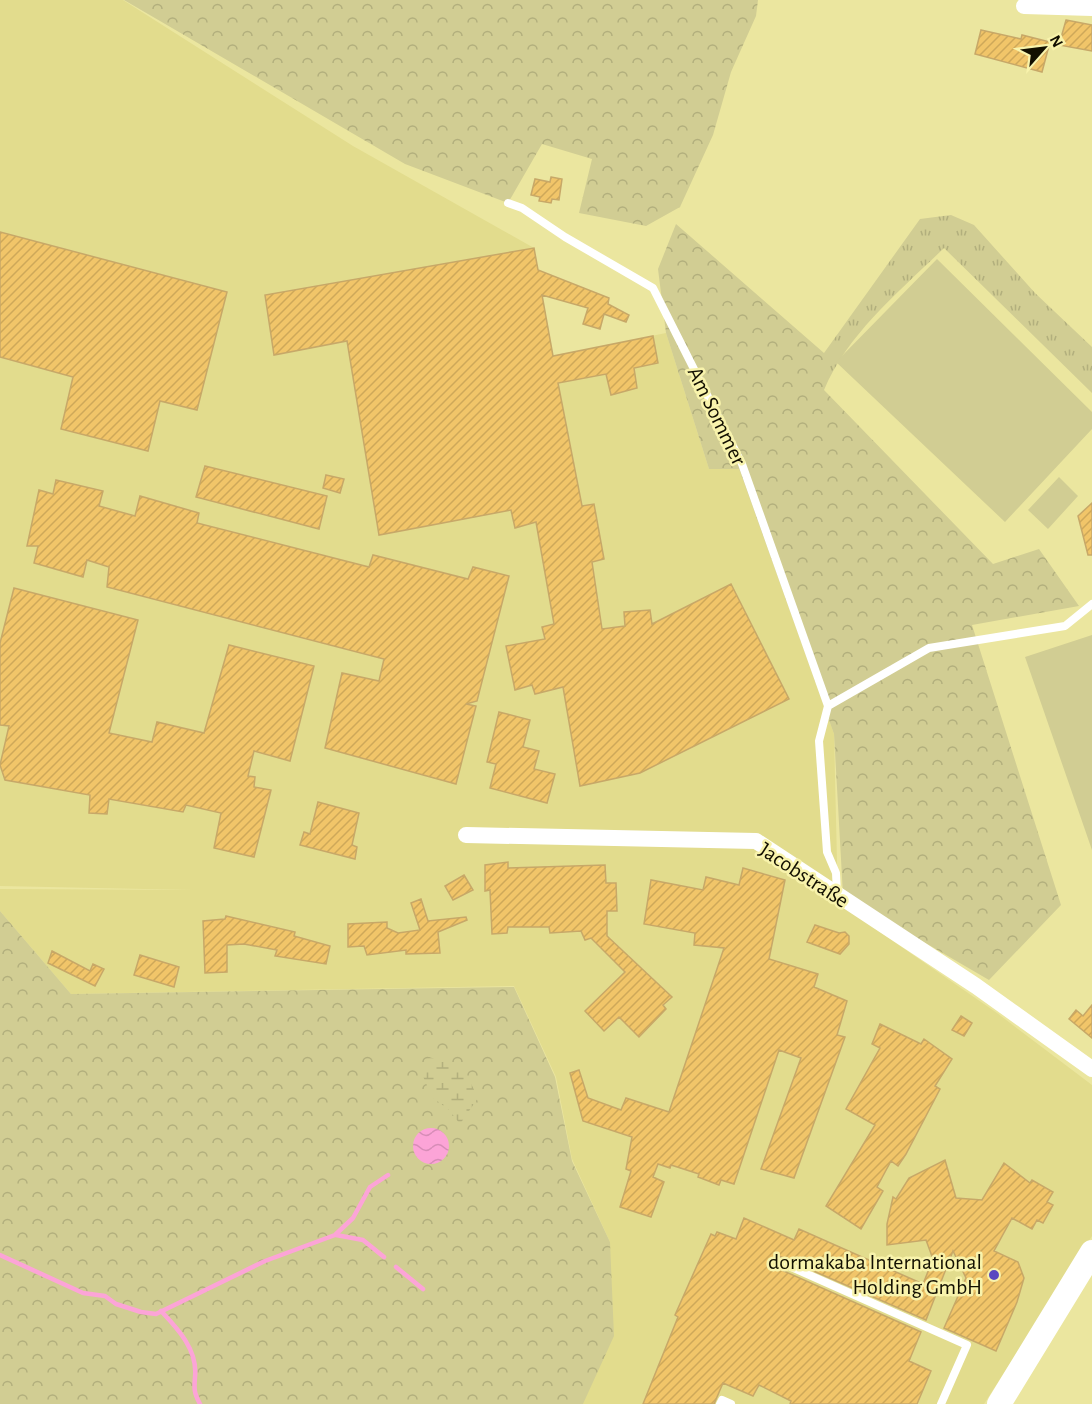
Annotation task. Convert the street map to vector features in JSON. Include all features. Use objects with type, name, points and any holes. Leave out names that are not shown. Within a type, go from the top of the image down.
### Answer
[{"type":"main road","points":[[999,1404],[1092,1251]]},
{"type":"street","points":[[1024,6],[1092,8]]},
{"type":"street","name":"Jacobstraße","points":[[466,836],[756,841],[837,897],[976,986],[1092,1069]]},
{"type":"lane","name":"Am Sommer","points":[[508,203],[522,208],[565,237],[652,288],[742,464],[828,706]]},
{"type":"lane","points":[[837,897],[836,873],[827,852],[819,741],[828,706],[929,648],[1065,626],[1092,604]]},
{"type":"lane","points":[[780,1262],[967,1345],[941,1404]]},
{"type":"lane","points":[[720,1404],[722,1400],[731,1404]]},
{"type":"shaded area","points":[[0,0],[123,0],[353,146],[534,248],[553,356],[666,333],[709,469],[739,469],[834,734],[838,903],[997,1013],[1092,1085],[1092,1236],[984,1404],[583,1404],[610,1242],[572,1159],[556,1077],[514,986],[71,994],[0,911],[0,889],[193,890],[0,886]]},
{"type":"green space","points":[[124,0],[758,0],[756,16],[731,72],[713,135],[680,207],[646,226],[579,213],[592,159],[542,144],[508,203],[405,164]]},
{"type":"green space","points":[[951,215],[974,225],[1035,293],[1092,347],[1092,393],[944,248],[861,331],[834,369],[824,390],[824,353],[920,219]]},
{"type":"green space","points":[[676,224],[824,353],[824,390],[993,564],[1039,549],[1079,606],[972,625],[1061,905],[989,980],[843,895],[834,734],[739,469],[709,469],[666,333],[658,269]]},
{"type":"green space","points":[[937,259],[1092,412],[1092,429],[1005,522],[836,362]]},
{"type":"green space","points":[[1059,477],[1078,496],[1048,529],[1028,510]]},
{"type":"green space","points":[[1092,635],[1092,850],[1025,657]]},
{"type":"green space","points":[[0,911],[71,994],[514,987],[555,1077],[572,1161],[610,1242],[614,1336],[583,1404],[0,1404]]},
{"type":"green space","points":[[428,1057],[462,1065],[478,1098],[460,1124],[449,1110],[432,1097],[422,1074]]},
{"type":"water","points":[[431,1128],[443,1134],[449,1146],[443,1158],[431,1164],[419,1158],[413,1146],[419,1134]]},
{"type":"building","points":[[1066,20],[1092,25],[1092,51],[1059,45]]},
{"type":"building","points":[[981,30],[1021,39],[1022,35],[1050,42],[1042,72],[975,54]]},
{"type":"building","points":[[551,177],[562,179],[559,200],[552,199],[551,203],[539,201],[540,197],[531,195],[535,179],[550,182]]},
{"type":"building","points":[[0,232],[227,292],[197,410],[160,401],[148,451],[61,429],[73,377],[0,357]]},
{"type":"building","points":[[534,248],[538,270],[609,298],[608,304],[629,315],[626,322],[604,314],[600,329],[583,324],[588,308],[542,295],[553,356],[653,336],[658,363],[634,368],[637,388],[611,395],[606,374],[558,383],[582,506],[594,504],[604,559],[592,562],[602,629],[625,626],[624,612],[650,610],[652,624],[731,584],[789,699],[640,773],[580,786],[563,687],[535,694],[532,685],[515,690],[506,646],[545,639],[542,627],[554,624],[536,522],[515,528],[511,510],[379,535],[347,341],[274,355],[265,295]]},
{"type":"building","points":[[205,466],[327,496],[319,529],[196,497]]},
{"type":"building","points":[[326,475],[344,479],[340,493],[323,488]]},
{"type":"building","points":[[56,480],[103,491],[99,506],[135,516],[140,496],[199,513],[197,523],[369,567],[373,555],[468,579],[473,567],[509,576],[477,701],[466,704],[476,706],[456,784],[325,748],[342,673],[379,681],[384,659],[107,587],[109,567],[87,560],[83,577],[34,563],[38,546],[27,546],[39,490],[53,494]]},
{"type":"building","points":[[1092,503],[1092,555],[1088,555],[1078,516]]},
{"type":"building","points":[[14,588],[138,620],[109,733],[152,742],[157,722],[204,733],[229,645],[314,666],[290,761],[254,751],[248,776],[255,777],[254,787],[271,790],[254,857],[214,848],[221,813],[186,805],[183,812],[109,799],[107,814],[89,813],[90,795],[5,780],[0,765],[9,726],[0,725],[0,643]]},
{"type":"building","points":[[499,712],[530,720],[523,747],[539,751],[534,769],[555,774],[547,803],[490,788],[496,764],[487,762]]},
{"type":"building","points":[[318,802],[359,813],[352,845],[357,847],[355,859],[300,845],[304,832],[310,834]]},
{"type":"building","points":[[508,862],[508,868],[605,865],[606,883],[616,883],[617,911],[607,911],[607,936],[672,997],[663,1005],[666,1009],[639,1037],[619,1017],[604,1031],[585,1011],[625,972],[591,938],[585,940],[581,931],[550,933],[549,927],[508,927],[507,933],[492,934],[490,890],[485,891],[485,865]]},
{"type":"building","points":[[743,868],[785,880],[769,959],[818,974],[814,987],[847,1001],[837,1035],[845,1037],[794,1178],[761,1169],[801,1058],[779,1050],[734,1184],[721,1180],[719,1185],[698,1177],[699,1174],[671,1165],[670,1168],[658,1164],[653,1177],[664,1182],[651,1217],[620,1207],[631,1171],[626,1169],[632,1137],[583,1121],[570,1073],[579,1070],[588,1098],[621,1110],[626,1098],[669,1112],[724,948],[694,945],[695,933],[644,924],[651,880],[703,890],[706,877],[739,885]]},
{"type":"building","points":[[464,875],[473,890],[453,900],[445,886]]},
{"type":"building","points":[[421,899],[428,921],[466,917],[467,920],[438,932],[440,953],[406,954],[406,950],[367,955],[364,946],[348,947],[348,924],[387,922],[387,928],[398,933],[420,930],[411,903]]},
{"type":"building","points":[[226,916],[295,932],[294,936],[330,946],[326,964],[275,956],[277,950],[244,944],[227,945],[227,972],[205,973],[203,921],[225,919]]},
{"type":"building","points":[[815,925],[839,933],[845,932],[849,936],[849,944],[840,954],[807,942]]},
{"type":"building","points":[[52,951],[90,971],[93,964],[104,969],[95,986],[48,963]]},
{"type":"building","points":[[140,955],[179,967],[174,987],[134,975]]},
{"type":"building","points":[[1092,1005],[1092,1038],[1069,1019],[1076,1010],[1083,1016]]},
{"type":"building","points":[[961,1016],[972,1023],[964,1036],[952,1030]]},
{"type":"building","points":[[880,1024],[921,1044],[924,1039],[952,1059],[935,1086],[940,1089],[906,1154],[898,1166],[891,1161],[877,1187],[883,1191],[861,1229],[826,1206],[875,1125],[846,1109],[880,1048],[872,1044]]},
{"type":"building","points":[[945,1160],[956,1198],[982,1200],[1004,1163],[1030,1183],[1032,1180],[1053,1192],[1047,1202],[1053,1205],[1043,1223],[1037,1220],[1032,1229],[1012,1218],[994,1251],[1018,1262],[1024,1278],[1017,1302],[996,1351],[944,1328],[966,1278],[953,1251],[926,1320],[779,1256],[774,1262],[777,1268],[921,1332],[909,1361],[931,1371],[917,1404],[790,1404],[791,1401],[759,1385],[753,1396],[723,1383],[714,1404],[643,1404],[678,1317],[675,1315],[711,1234],[715,1236],[717,1232],[736,1239],[744,1218],[794,1240],[799,1229],[923,1284],[933,1259],[926,1240],[887,1245],[887,1224],[893,1197],[896,1199],[909,1178]]},
{"type":"waterway","points":[[0,1255],[83,1293],[105,1296],[116,1304],[156,1314],[265,1261],[335,1235],[353,1218],[370,1187],[388,1175]]},
{"type":"waterway","points":[[336,1235],[363,1240],[384,1257]]},
{"type":"waterway","points":[[396,1267],[423,1289]]},
{"type":"waterway","points":[[161,1311],[190,1349],[195,1367],[195,1391],[200,1404]]},
{"type":"place","name":"dormakaba International Holding GmbH","points":[[994,1275]]}]
